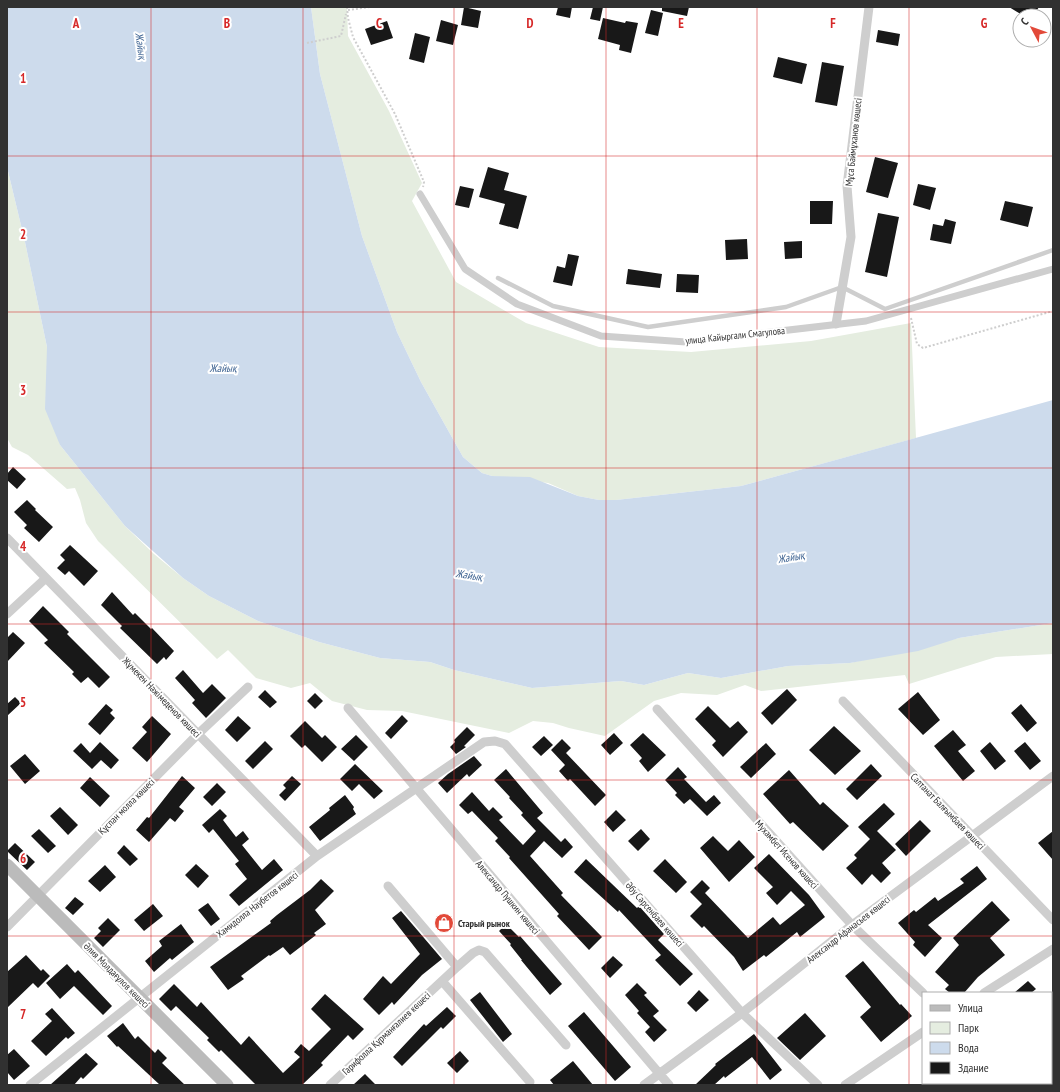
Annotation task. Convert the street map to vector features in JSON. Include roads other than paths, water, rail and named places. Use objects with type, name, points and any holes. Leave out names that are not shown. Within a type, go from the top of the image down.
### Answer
[{"type":"main road","name":"Әлия Молдағұлов көшесі","points":[[7,865],[227,1085]]},
{"type":"street","name":"Мұса Баймұханов көшесі","points":[[836,324],[851,237],[847,186],[869,7]]},
{"type":"street","name":"улица Кайыргали Смагулова","points":[[420,194],[465,269],[517,304],[601,336],[686,342],[866,321],[1053,270]]},
{"type":"street","name":"Жұмекен Нәжімеденов көшесі","points":[[7,538],[317,856]]},
{"type":"street","points":[[7,614],[46,578]]},
{"type":"street","name":"Құспан молла көшесі","points":[[7,927],[198,734],[248,687]]},
{"type":"street","name":"Салтанат Балғымбаев көшесі","points":[[843,701],[1053,920]]},
{"type":"street","name":"Александр Пушкин көшесі","points":[[348,708],[668,1085]]},
{"type":"street","name":"Мухамбет Исенов көшесі","points":[[657,710],[852,925],[922,992]]},
{"type":"street","name":"Хамидолла Наубетов көшесі","points":[[30,1085],[317,856],[484,742],[495,740]]},
{"type":"street","name":"Әбу Сәрсенбаев көшесі","points":[[495,740],[505,744],[742,1013],[818,1085]]},
{"type":"street","name":"Александр Афанасьев көшесі","points":[[644,1085],[742,1013],[852,925],[1053,776]]},
{"type":"street","points":[[388,886],[457,967]]},
{"type":"street","points":[[986,992],[1053,949]]},
{"type":"street","name":"Гарифолла Құрманғалиев көшесі","points":[[330,1085],[457,967],[473,953],[479,950],[485,952],[566,1045]]},
{"type":"street","points":[[442,981],[530,1082]]},
{"type":"street","points":[[845,1085],[922,1033]]},
{"type":"lane","points":[[498,278],[553,306],[648,327],[786,307],[842,287],[885,308],[1053,250]]},
{"type":"water","name":"Жайық","points":[[7,7],[311,7],[320,74],[362,236],[397,332],[421,382],[463,457],[482,473],[492,476],[530,477],[578,496],[599,500],[616,500],[741,486],[1053,400],[1053,623],[959,638],[918,651],[850,663],[788,666],[721,678],[688,673],[644,685],[621,681],[532,688],[454,670],[430,662],[380,658],[319,642],[258,621],[209,596],[183,578],[125,526],[60,445],[45,409],[47,347],[25,242],[7,167]]},
{"type":"place","name":"Старый рынок","points":[[444,923]]}]
